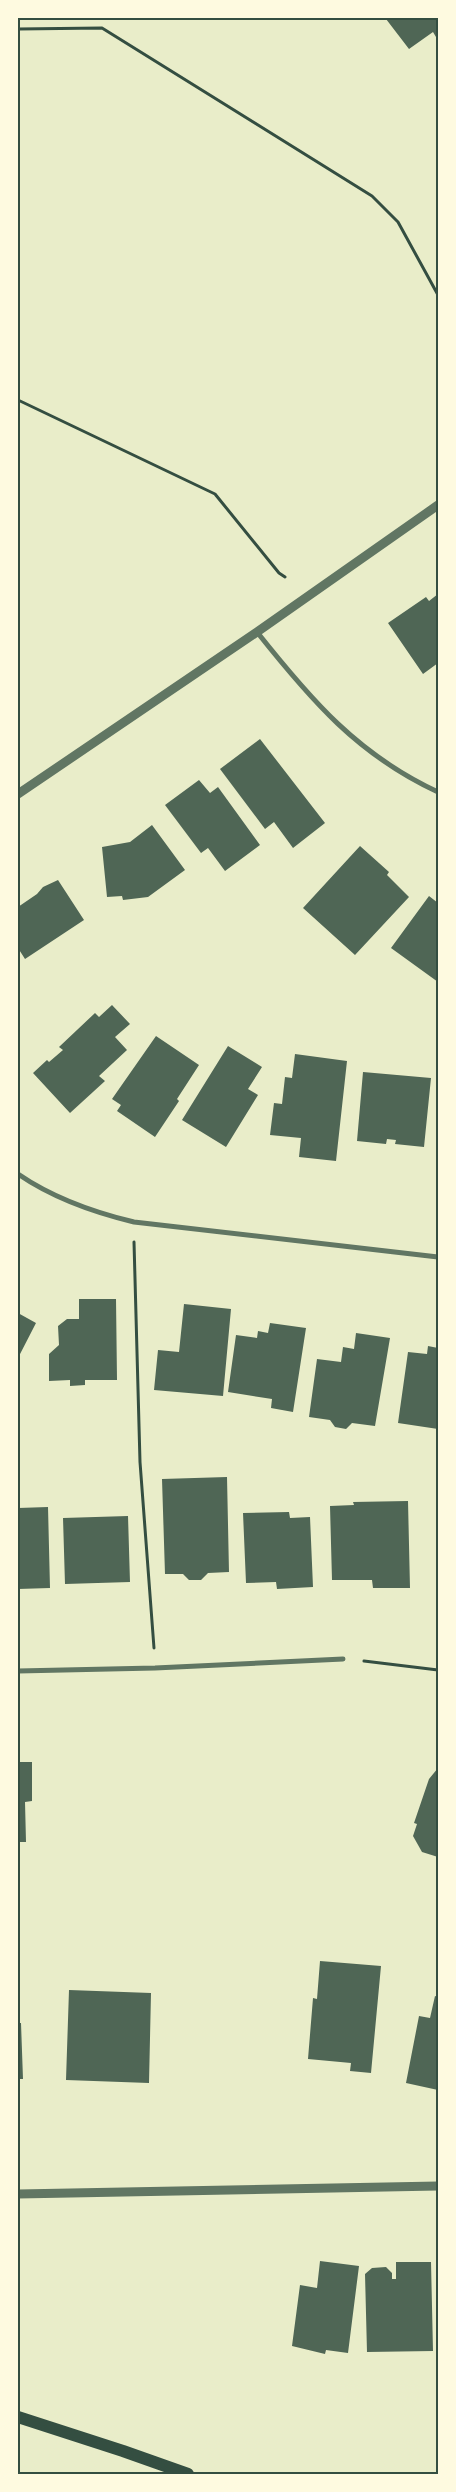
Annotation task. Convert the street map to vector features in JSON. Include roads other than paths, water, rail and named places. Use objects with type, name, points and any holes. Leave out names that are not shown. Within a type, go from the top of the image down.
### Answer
[{"type":"main road","points":[[18,2418],[114,2448],[188,2474]]},
{"type":"street","points":[[18,794],[257,632],[438,505]]},
{"type":"street","points":[[257,632],[293,678],[331,719],[350,736],[381,761],[438,792]]},
{"type":"street","points":[[18,1174],[63,1200],[106,1215],[134,1222],[438,1257]]},
{"type":"street","points":[[18,1671],[155,1668],[343,1659]]},
{"type":"street","points":[[18,2194],[438,2186]]}]
